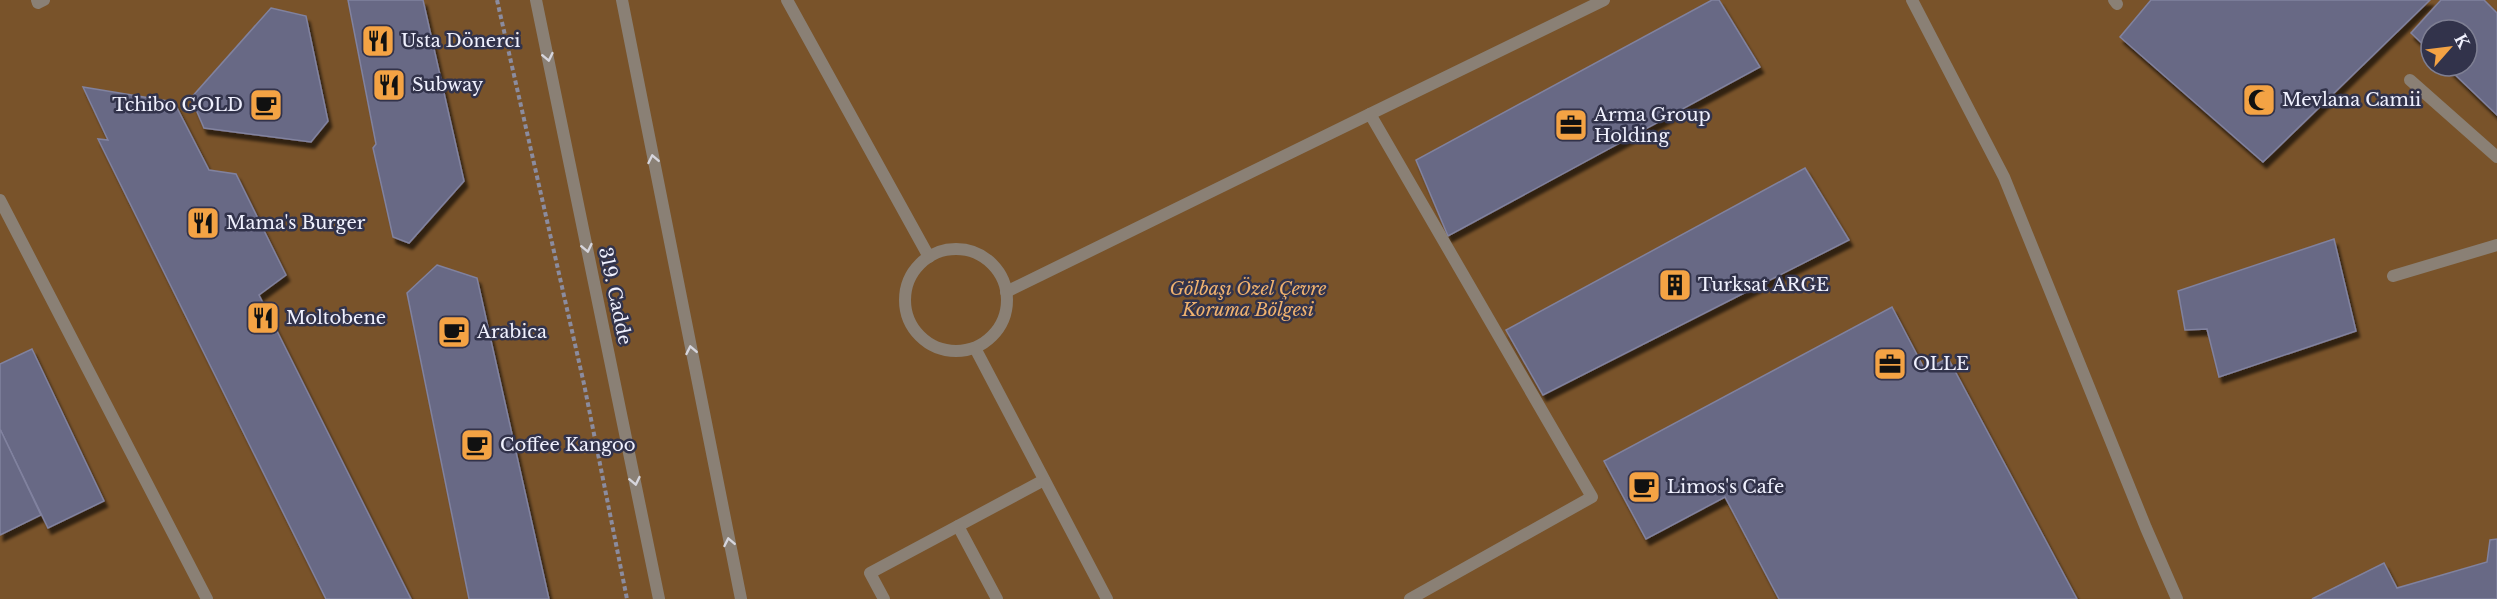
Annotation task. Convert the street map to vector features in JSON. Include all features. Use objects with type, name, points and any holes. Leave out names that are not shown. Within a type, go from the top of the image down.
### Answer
[{"type":"street","points":[[37,0],[38,3],[44,0]]},
{"type":"street","name":"319. Cadde","points":[[536,0],[659,599]]},
{"type":"street","points":[[622,0],[741,599]]},
{"type":"street","points":[[787,0],[929,257]]},
{"type":"street","points":[[1006,292],[1604,0]]},
{"type":"street","points":[[1912,0],[2004,177],[2177,599]]},
{"type":"street","points":[[2410,80],[2497,157]]},
{"type":"street","points":[[1371,114],[1592,497],[1410,599]]},
{"type":"street","points":[[0,200],[207,599]]},
{"type":"street","points":[[2393,276],[2497,245]]},
{"type":"street","points":[[961,249],[977,254],[991,263],[1001,276],[1006,292],[1006,309],[1001,325],[975,348],[959,351],[942,349],[927,342],[915,330],[907,315],[905,298],[908,282],[916,267],[929,257],[944,250],[961,249]]},
{"type":"street","points":[[975,348],[1107,599]]},
{"type":"street","points":[[884,599],[870,573],[1044,480]]},
{"type":"street","points":[[958,526],[997,599]]},
{"type":"path","points":[[497,0],[584,384],[627,599]]},
{"type":"green space","name":"Gölbaşı Özel Çevre Koruma Bölgesi","points":[[0,0],[2497,0],[2497,599],[0,599]]},
{"type":"building","points":[[348,0],[423,0],[464,181],[409,243],[393,237],[373,148],[376,144]]},
{"type":"building","points":[[1712,0],[1719,0],[1760,67],[1448,236],[1416,160]]},
{"type":"building","name":"Mevlana Camii","points":[[2151,0],[2430,0],[2263,162],[2120,37]]},
{"type":"building","points":[[2441,0],[2484,0],[2497,13],[2497,115],[2458,78],[2479,78],[2479,18],[2425,18]]},
{"type":"building","points":[[271,8],[306,16],[328,121],[311,142],[204,128],[191,98]]},
{"type":"building","points":[[2419,24],[2419,41],[2411,33]]},
{"type":"building","points":[[83,87],[174,102],[209,170],[236,174],[286,275],[259,295],[411,599],[326,599],[98,139],[108,140]]},
{"type":"building","name":"Turksat ARGE","points":[[1805,168],[1849,240],[1543,395],[1506,330]]},
{"type":"building","points":[[2334,239],[2356,331],[2219,377],[2207,329],[2185,330],[2178,291]]},
{"type":"building","points":[[437,265],[477,278],[549,599],[469,599],[407,293]]},
{"type":"building","points":[[1892,307],[1925,370],[1948,358],[2077,599],[1779,599],[1725,497],[1646,539],[1604,461]]},
{"type":"building","points":[[32,349],[104,501],[48,528],[0,429],[0,364]]},
{"type":"building","points":[[0,429],[41,515],[0,535]]},
{"type":"building","points":[[2497,539],[2497,599],[2312,599],[2384,563],[2397,588],[2487,562],[2490,540]]},
{"type":"place","name":"Usta Dönerci","points":[[378,41]]},
{"type":"place","name":"Subway","points":[[389,85]]},
{"type":"place","name":"Mevlana Camii","points":[[2259,100]]},
{"type":"place","name":"Tchibo GOLD","points":[[266,105]]},
{"type":"place","name":"Arma Group Holding","points":[[1571,125]]},
{"type":"place","name":"Mama's Burger","points":[[203,223]]},
{"type":"place","name":"Turksat ARGE","points":[[1675,285]]},
{"type":"place","name":"Moltobene","points":[[263,318]]},
{"type":"place","name":"Arabica","points":[[454,332]]},
{"type":"place","name":"OLLE","points":[[1890,364]]},
{"type":"place","name":"Coffee Kangoo","points":[[477,445]]},
{"type":"place","name":"Limos's Cafe","points":[[1644,487]]}]
